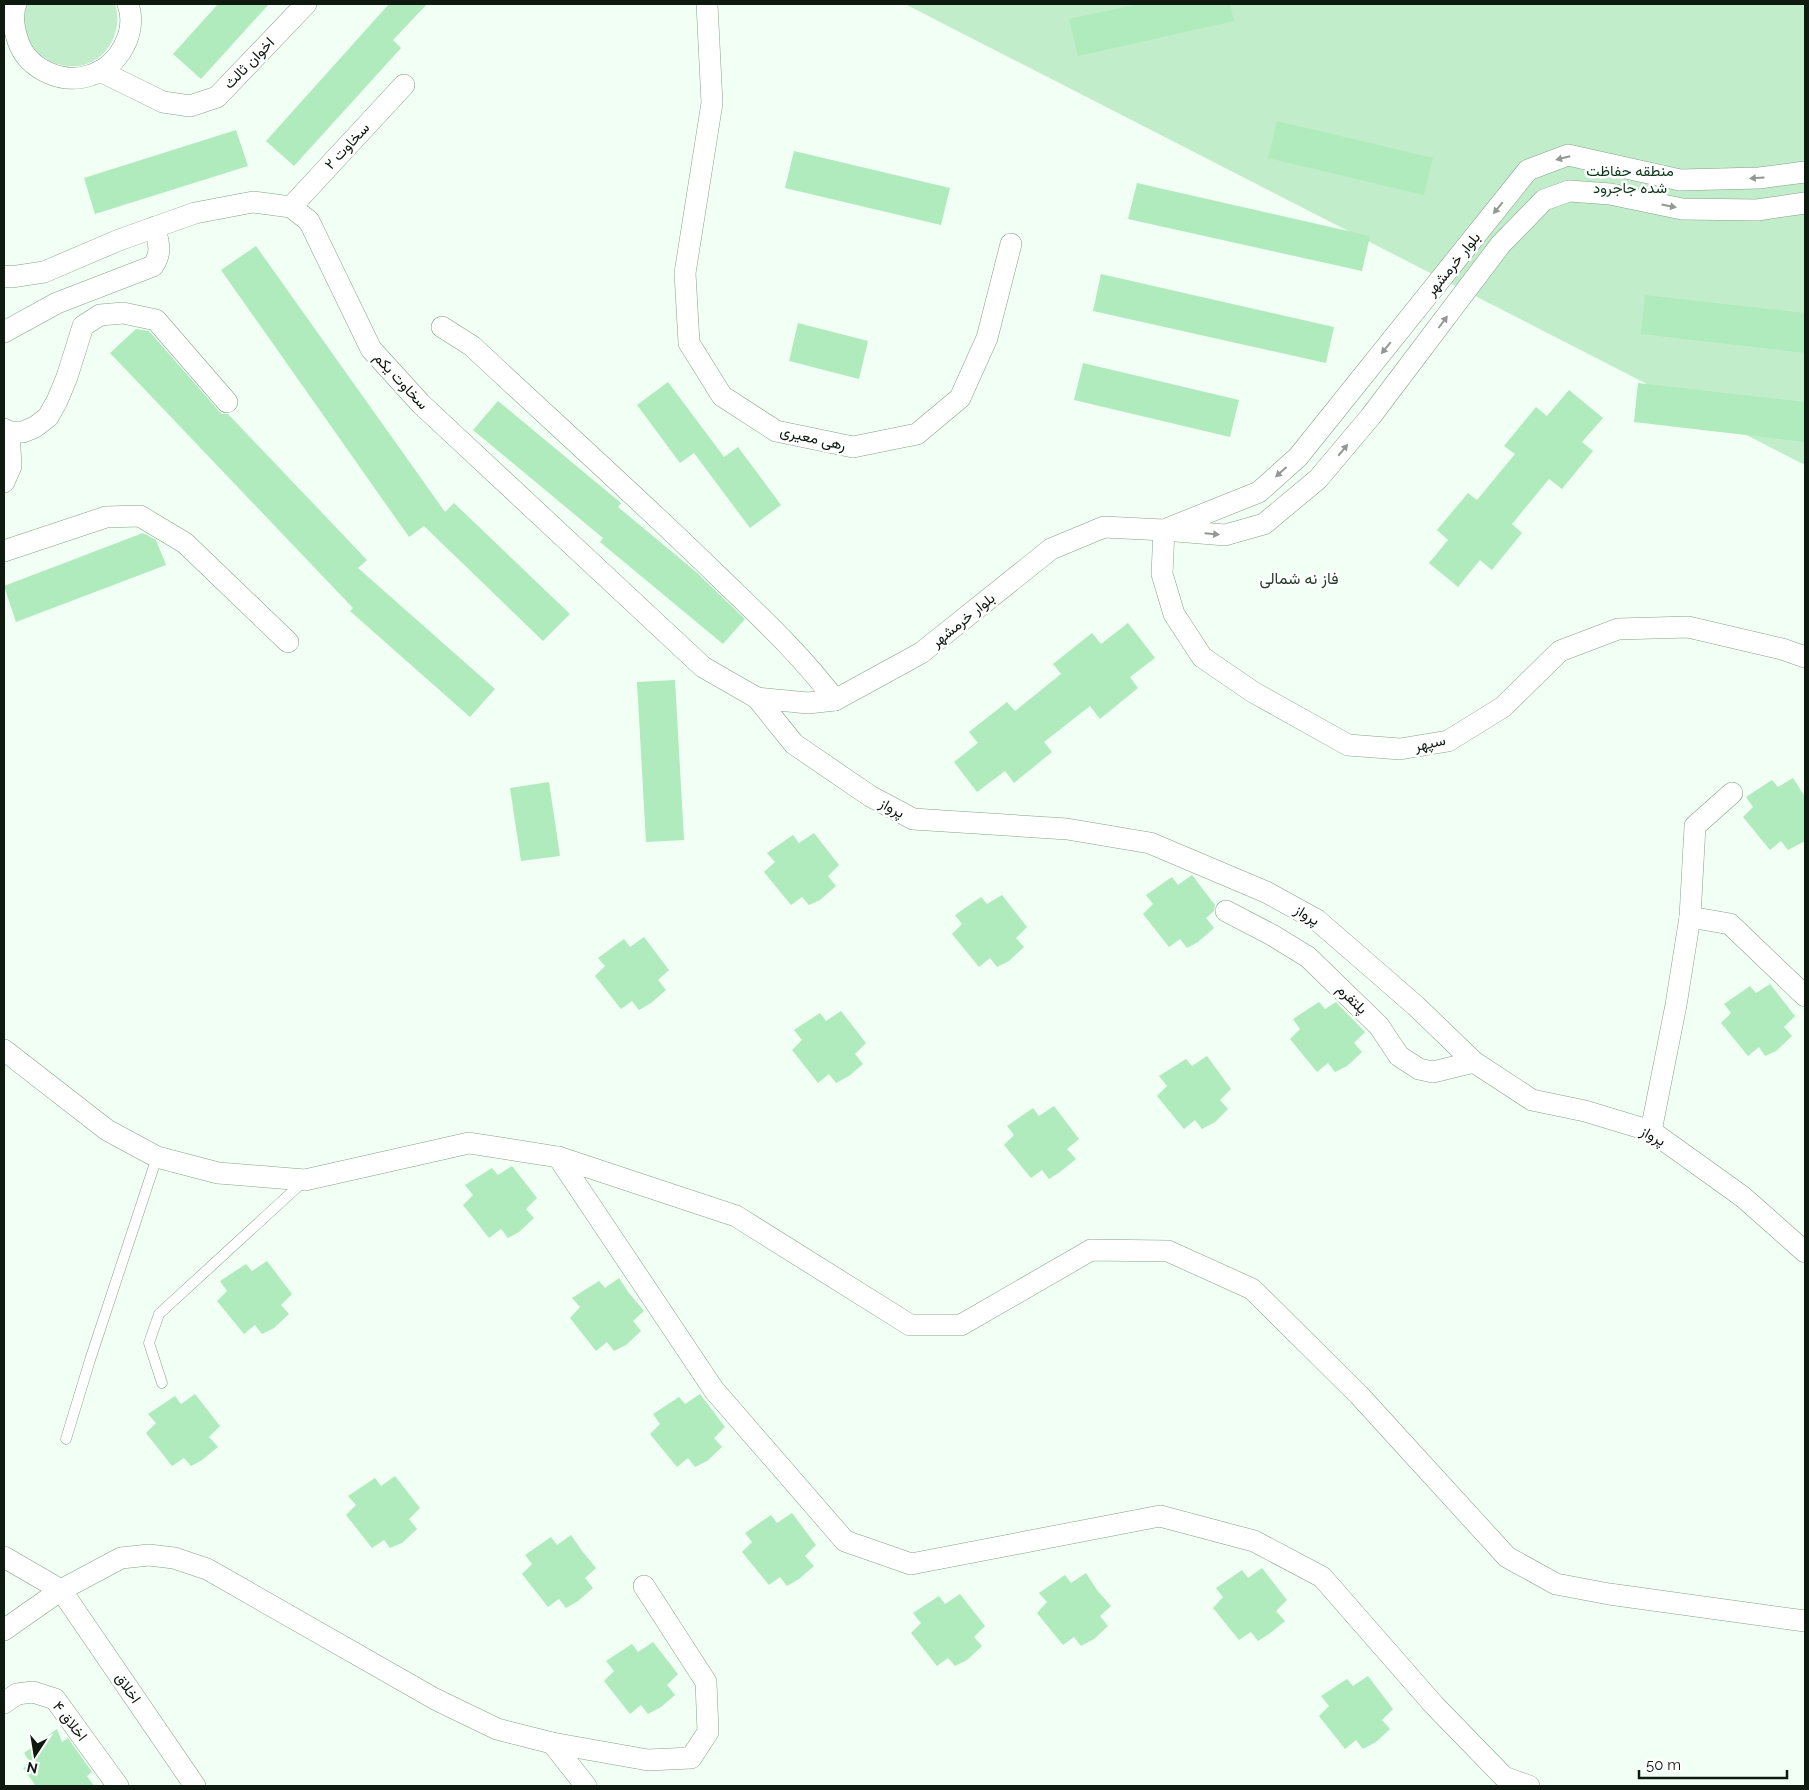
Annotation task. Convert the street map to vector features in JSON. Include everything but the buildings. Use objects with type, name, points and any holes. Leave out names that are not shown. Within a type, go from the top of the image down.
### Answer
[{"type":"street","name":"اخوان ثالث","points":[[100,71],[163,102],[190,106],[217,97],[306,4]]},
{"type":"street","name":"رهی معیری","points":[[707,4],[712,103],[686,273],[689,343],[722,396],[776,431],[853,447],[917,434],[960,398],[986,338],[1011,244]]},
{"type":"street","points":[[11,5],[14,29],[20,48],[33,64],[51,74],[71,78],[91,75],[109,66],[122,50],[130,32],[134,6]]},
{"type":"street","name":"سخاوت ۲","points":[[291,207],[404,85]]},
{"type":"street","name":"بلوار خرمشهر","points":[[1164,530],[1259,492],[1298,457],[1528,170],[1568,156],[1680,180],[1759,178],[1805,172]]},
{"type":"street","name":"بلوار خرمشهر","points":[[757,698],[808,703],[835,700],[921,653],[1051,549],[1104,527],[1225,536],[1264,524],[1318,479],[1371,416],[1501,244],[1544,200],[1569,191],[1610,194],[1682,209],[1757,210],[1805,203]]},
{"type":"street","points":[[4,276],[12,277],[44,272],[119,240],[195,214],[253,202],[291,207]]},
{"type":"street","name":"سخاوت یکم","points":[[291,207],[309,221],[371,349],[421,404],[703,667],[757,698]]},
{"type":"street","points":[[4,332],[57,303],[153,266],[159,258],[160,250],[155,227]]},
{"type":"street","points":[[4,482],[11,466],[6,431],[22,432],[48,417],[57,401],[83,326],[100,315],[123,313],[156,320],[227,402]]},
{"type":"street","points":[[442,327],[472,346],[689,548],[815,673],[835,700]]},
{"type":"street","points":[[4,551],[106,517],[140,516],[185,543],[288,642]]},
{"type":"street","name":"سپهر","points":[[1164,530],[1162,574],[1174,614],[1202,658],[1253,692],[1348,745],[1400,749],[1448,741],[1504,707],[1560,651],[1618,629],[1688,627],[1782,649],[1805,658]]},
{"type":"street","name":"سپهر","points":[[1782,649],[1805,648]]},
{"type":"street","name":"پرواز","points":[[757,698],[794,744],[870,796],[913,819],[1067,830],[1150,843],[1266,892],[1317,920],[1416,1006],[1474,1062],[1532,1100],[1585,1111],[1650,1131],[1743,1197],[1805,1252]]},
{"type":"street","points":[[1650,1131],[1676,1005],[1690,917],[1695,826],[1732,793]]},
{"type":"street","name":"پلتفرم","points":[[1226,911],[1272,935],[1308,958],[1379,1026],[1399,1056],[1418,1069],[1433,1072],[1474,1062]]},
{"type":"street","points":[[1690,917],[1730,924],[1805,996]]},
{"type":"street","points":[[4,1050],[107,1130],[157,1157],[218,1173],[305,1180],[469,1143],[558,1157],[736,1216],[910,1324],[961,1325],[1091,1250],[1168,1251],[1252,1289],[1359,1395],[1507,1557],[1556,1584],[1609,1594],[1805,1621]]},
{"type":"street","points":[[558,1157],[714,1390],[845,1541],[911,1564],[1160,1516],[1254,1541],[1322,1577],[1434,1705],[1504,1776],[1529,1786]]},
{"type":"street","points":[[4,1630],[61,1590],[121,1558],[149,1555],[174,1558],[207,1569],[435,1698],[497,1729],[552,1743],[648,1760],[691,1758],[708,1732],[706,1682],[644,1586]]},
{"type":"street","points":[[4,1558],[61,1590]]},
{"type":"street","name":"اخلاق","points":[[61,1590],[195,1786]]},
{"type":"street","name":"اخلاق ۴","points":[[4,1703],[17,1694],[33,1692],[56,1700],[118,1786]]},
{"type":"street","points":[[552,1743],[586,1786]]},
{"type":"lane","points":[[66,1439],[157,1157]]},
{"type":"lane","points":[[162,1383],[149,1343],[160,1314],[305,1180]]},
{"type":"green space","points":[[27,4],[115,4],[117,13],[116,32],[112,41],[100,56],[85,64],[69,66],[53,62],[39,53],[29,40],[24,23]]},
{"type":"green space","name":"منطقه حفاظت شده جاجرود","points":[[905,4],[1805,4],[1805,465]]},
{"type":"district","name":"فاز نه شمالی","points":[[1299,578]]}]
